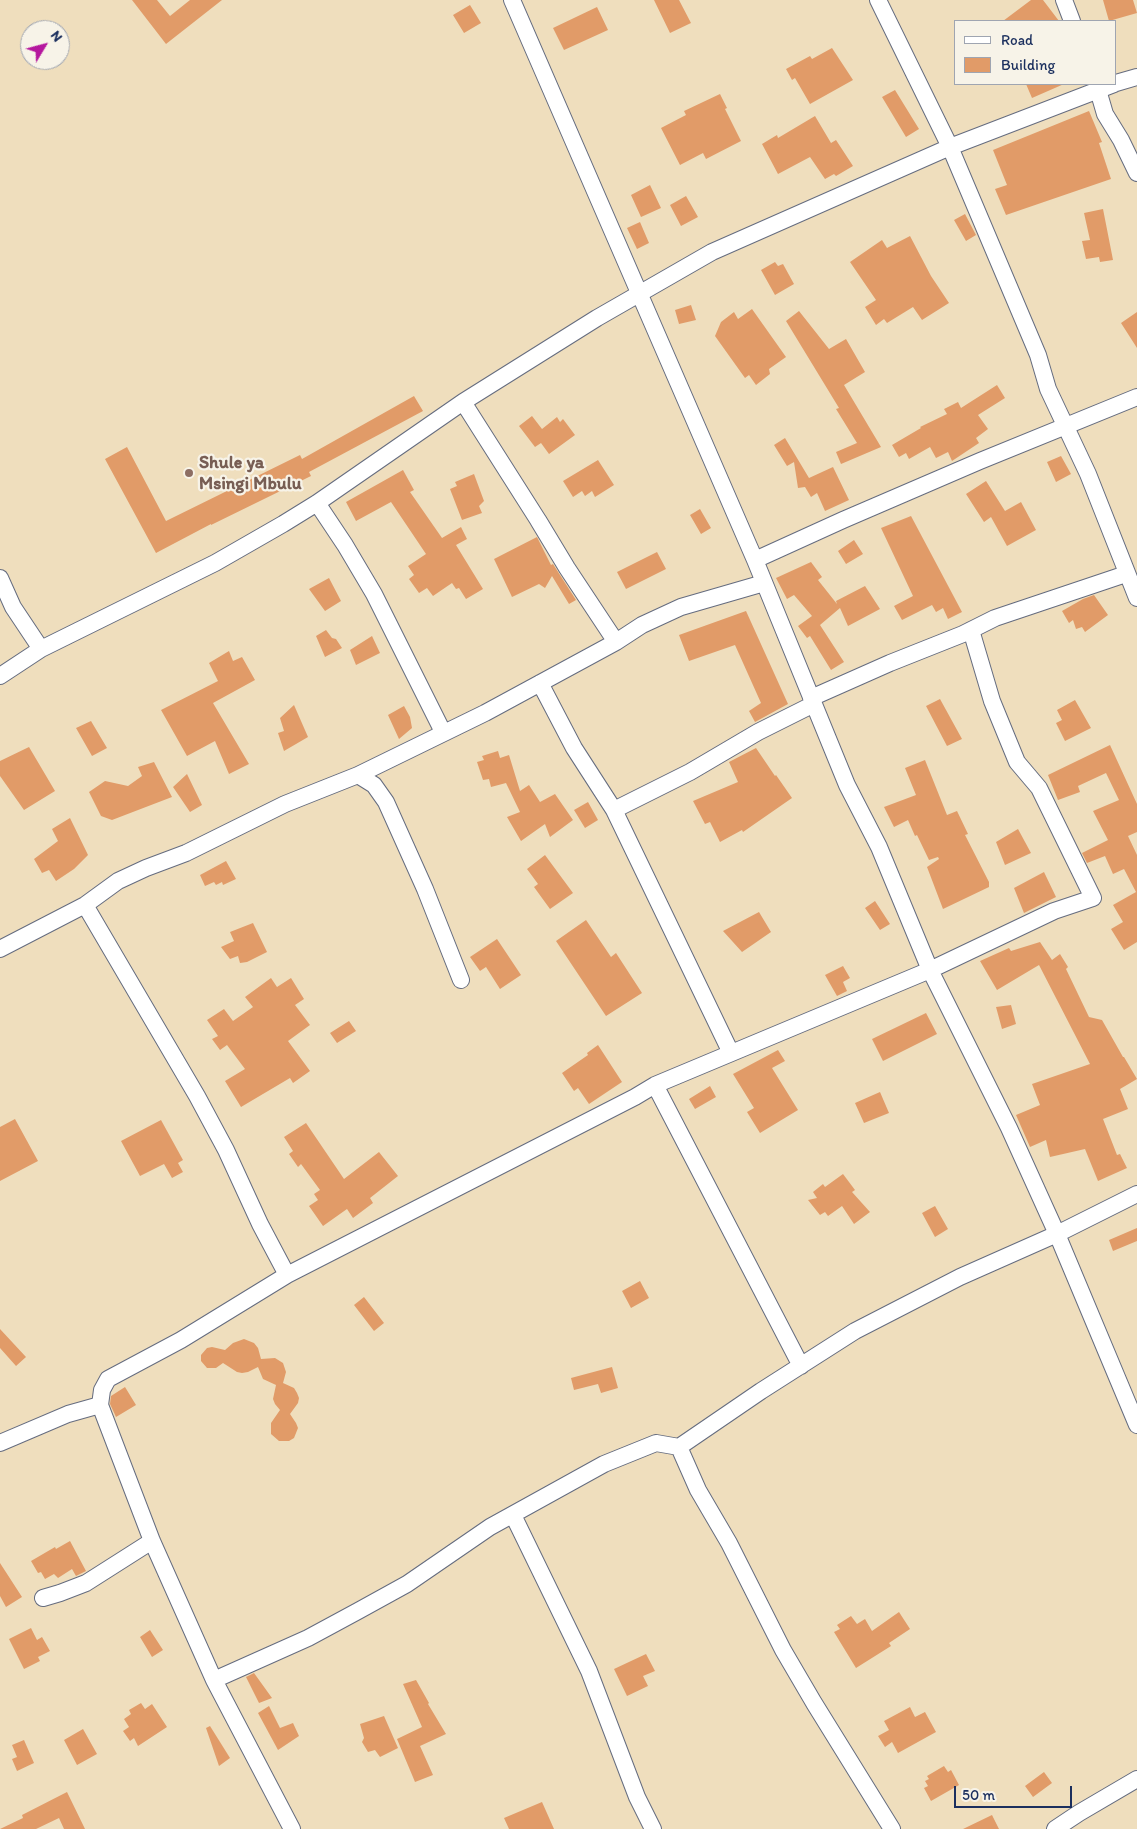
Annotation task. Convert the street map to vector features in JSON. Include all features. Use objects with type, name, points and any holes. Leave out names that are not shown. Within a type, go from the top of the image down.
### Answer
[{"type":"street","points":[[512,0],[755,560],[847,785],[879,847],[930,970],[1009,1128],[1057,1234],[1137,1425]]},
{"type":"street","points":[[878,0],[950,147],[1038,355],[1048,389],[1088,474],[1137,598]]},
{"type":"street","points":[[1064,0],[1072,20]]},
{"type":"street","points":[[1117,83],[1137,77]]},
{"type":"street","points":[[0,676],[41,650],[215,563],[317,503],[463,402],[639,292],[712,252],[950,147],[1105,86],[1106,114],[1137,173]]},
{"type":"street","points":[[755,560],[852,516],[1066,425],[1137,397]]},
{"type":"street","points":[[463,402],[567,568],[616,642]]},
{"type":"street","points":[[317,503],[374,594],[443,732]]},
{"type":"street","points":[[614,810],[690,772],[813,701],[995,618],[1126,574]]},
{"type":"street","points":[[0,578],[13,607],[41,650]]},
{"type":"street","points":[[0,949],[85,906],[118,882],[139,871],[186,853],[285,804],[358,775],[540,683],[616,642],[642,625],[681,607],[764,583]]},
{"type":"street","points":[[288,1827],[214,1680],[152,1542],[100,1405],[102,1390],[108,1379],[181,1340],[287,1275],[655,1085],[930,970],[1054,911],[1093,898],[1039,788],[1017,762],[992,701],[971,630]]},
{"type":"street","points":[[540,683],[574,748],[614,810],[731,1053]]},
{"type":"street","points":[[358,775],[374,785],[386,802],[425,889],[461,980]]},
{"type":"street","points":[[85,906],[197,1096],[226,1150],[260,1224],[287,1275]]},
{"type":"street","points":[[655,1085],[801,1366]]},
{"type":"street","points":[[214,1680],[308,1638],[408,1584],[490,1527],[604,1464],[656,1443],[679,1447],[855,1330],[960,1277],[1057,1234],[1137,1194]]},
{"type":"street","points":[[0,1443],[68,1414],[100,1405]]},
{"type":"street","points":[[679,1447],[698,1490],[729,1544],[784,1650],[814,1703],[892,1829]]},
{"type":"street","points":[[513,1515],[589,1671],[637,1797],[652,1829]]},
{"type":"street","points":[[43,1598],[86,1583],[152,1542]]},
{"type":"street","points":[[1055,1829],[1079,1812],[1137,1779]]},
{"type":"building","points":[[132,0],[157,0],[170,16],[190,0],[222,0],[166,44]]},
{"type":"building","points":[[654,0],[679,0],[691,23],[670,33]]},
{"type":"building","points":[[1031,0],[1043,0],[1058,20],[1004,20]]},
{"type":"building","points":[[1103,0],[1133,0],[1137,13],[1109,20]]},
{"type":"building","points":[[470,5],[481,23],[464,33],[453,15]]},
{"type":"building","points":[[597,7],[608,30],[564,50],[553,28]]},
{"type":"building","points":[[832,48],[853,80],[810,104],[795,78],[792,80],[786,69],[810,56],[812,59]]},
{"type":"building","points":[[1026,85],[1062,85],[1032,98]]},
{"type":"building","points":[[895,90],[919,129],[906,137],[882,97]]},
{"type":"building","points":[[720,94],[727,108],[725,109],[741,141],[706,159],[703,153],[680,165],[661,128],[686,115],[684,111]]},
{"type":"building","points":[[1089,111],[1102,142],[1099,143],[1111,179],[1006,215],[995,189],[1007,185],[993,150]]},
{"type":"building","points":[[815,116],[831,143],[836,140],[853,166],[836,176],[834,174],[825,179],[810,157],[778,174],[762,144],[777,135],[778,138]]},
{"type":"building","points":[[650,185],[661,208],[641,217],[631,195]]},
{"type":"building","points":[[686,196],[698,217],[681,226],[670,205]]},
{"type":"building","points":[[1103,209],[1113,260],[1100,262],[1099,257],[1086,259],[1082,241],[1090,240],[1084,213]]},
{"type":"building","points":[[965,214],[976,235],[966,241],[954,220]]},
{"type":"building","points":[[640,222],[649,243],[637,249],[627,228]]},
{"type":"building","points":[[910,236],[931,276],[949,303],[922,320],[913,307],[887,323],[884,319],[876,325],[865,307],[876,300],[850,262],[882,240],[887,248]]},
{"type":"building","points":[[775,262],[778,266],[783,264],[794,284],[775,295],[761,270]]},
{"type":"building","points":[[691,305],[696,320],[679,324],[675,310]]},
{"type":"building","points":[[752,309],[786,357],[769,369],[770,374],[756,385],[749,375],[745,378],[715,336],[721,322],[734,312],[738,319]]},
{"type":"building","points":[[799,311],[829,349],[846,339],[865,372],[844,385],[881,447],[841,464],[836,452],[857,443],[836,409],[839,408],[786,321]]},
{"type":"building","points":[[1137,312],[1137,348],[1121,323]]},
{"type":"building","points":[[997,385],[1005,398],[978,415],[988,429],[976,438],[979,443],[952,461],[948,452],[936,458],[930,447],[909,459],[906,453],[899,457],[892,445],[920,427],[947,414],[944,409],[958,402],[961,408]]},
{"type":"building","points":[[414,396],[423,411],[309,472],[311,476],[211,524],[156,553],[105,459],[127,447],[166,521],[300,455],[302,459]]},
{"type":"building","points":[[532,416],[542,429],[557,417],[560,422],[563,419],[575,435],[549,454],[541,443],[535,447],[519,426]]},
{"type":"building","points":[[785,438],[809,478],[833,467],[849,500],[825,511],[817,493],[811,497],[805,487],[798,488],[794,462],[787,466],[774,445]]},
{"type":"building","points":[[1061,456],[1071,474],[1056,482],[1047,462]]},
{"type":"building","points":[[598,460],[614,485],[595,497],[592,491],[585,496],[582,491],[573,497],[563,481]]},
{"type":"building","points":[[403,470],[414,490],[410,492],[442,538],[461,527],[467,539],[456,545],[483,589],[466,599],[459,588],[456,589],[452,583],[433,596],[427,588],[419,593],[409,579],[414,575],[408,566],[426,554],[391,502],[356,521],[346,502]]},
{"type":"building","points":[[474,474],[484,501],[479,506],[482,513],[462,520],[450,489],[457,486],[455,482]]},
{"type":"building","points":[[986,481],[1005,511],[1021,502],[1036,530],[1007,546],[991,517],[984,522],[966,494]]},
{"type":"building","points":[[700,509],[711,528],[701,534],[690,515]]},
{"type":"building","points":[[911,516],[962,612],[948,619],[943,608],[936,612],[932,605],[902,620],[894,606],[913,596],[881,528]]},
{"type":"building","points":[[537,537],[551,565],[553,564],[576,600],[569,604],[552,576],[545,588],[539,584],[512,597],[494,559]]},
{"type":"building","points":[[854,540],[863,554],[846,564],[838,551]]},
{"type":"building","points":[[657,552],[666,569],[626,589],[617,572]]},
{"type":"building","points":[[811,562],[822,577],[818,580],[837,604],[836,601],[865,586],[880,609],[848,626],[840,608],[820,625],[844,662],[831,670],[810,636],[807,638],[798,626],[812,616],[794,595],[787,599],[776,578]]},
{"type":"building","points":[[329,578],[341,601],[325,611],[309,589]]},
{"type":"building","points":[[1094,595],[1108,615],[1085,632],[1082,627],[1076,629],[1073,620],[1069,623],[1062,611]]},
{"type":"building","points":[[746,611],[788,704],[755,722],[749,711],[761,703],[735,645],[689,661],[679,635]]},
{"type":"building","points":[[326,630],[342,648],[325,657],[316,636]]},
{"type":"building","points":[[372,636],[380,653],[356,665],[350,650]]},
{"type":"building","points":[[229,651],[233,661],[242,657],[255,680],[213,703],[249,764],[229,774],[215,741],[187,756],[161,710],[218,681],[209,663]]},
{"type":"building","points":[[940,699],[962,739],[947,746],[926,706]]},
{"type":"building","points":[[1075,700],[1091,728],[1065,741],[1056,723],[1062,720],[1057,710]]},
{"type":"building","points":[[294,705],[308,737],[284,751],[278,733],[284,731],[280,718]]},
{"type":"building","points":[[404,706],[410,717],[412,728],[399,739],[388,715]]},
{"type":"building","points":[[91,721],[107,748],[92,756],[76,728]]},
{"type":"building","points":[[1110,745],[1137,804],[1137,832],[1128,836],[1137,855],[1137,942],[1124,950],[1111,929],[1123,922],[1113,905],[1136,892],[1124,869],[1113,874],[1105,856],[1087,863],[1082,853],[1108,840],[1093,811],[1119,800],[1106,773],[1078,786],[1080,792],[1058,800],[1048,775]]},
{"type":"building","points":[[29,747],[55,791],[24,810],[0,776],[0,761]]},
{"type":"building","points":[[756,748],[792,798],[743,832],[742,830],[720,842],[710,822],[705,824],[693,801],[738,782],[729,762]]},
{"type":"building","points":[[498,751],[500,758],[509,755],[520,791],[529,785],[540,802],[555,794],[573,820],[550,837],[545,824],[521,841],[507,817],[520,812],[506,783],[491,787],[489,779],[483,780],[477,762],[484,760],[482,756]]},
{"type":"building","points":[[925,760],[947,815],[957,811],[968,834],[965,835],[989,882],[989,887],[943,909],[927,867],[939,859],[938,857],[929,860],[908,820],[894,827],[884,807],[916,795],[905,768]]},
{"type":"building","points":[[154,762],[172,797],[112,820],[101,816],[89,792],[105,781],[128,786],[142,776],[138,767]]},
{"type":"building","points":[[187,774],[202,805],[190,812],[173,787]]},
{"type":"building","points":[[588,802],[598,820],[585,828],[574,810]]},
{"type":"building","points":[[70,818],[88,855],[74,869],[56,881],[49,870],[42,873],[34,859],[58,841],[52,829]]},
{"type":"building","points":[[1018,829],[1031,853],[1005,865],[996,842]]},
{"type":"building","points":[[545,855],[573,893],[550,909],[534,887],[538,884],[527,869]]},
{"type":"building","points":[[226,861],[236,879],[223,885],[222,882],[216,885],[214,882],[205,886],[200,875]]},
{"type":"building","points":[[1044,872],[1056,897],[1024,913],[1014,888]]},
{"type":"building","points":[[875,901],[890,924],[880,930],[865,908]]},
{"type":"building","points":[[759,912],[771,932],[742,952],[723,931]]},
{"type":"building","points":[[586,920],[611,957],[616,953],[642,993],[606,1016],[556,941]]},
{"type":"building","points":[[253,923],[267,952],[247,962],[240,963],[238,956],[230,959],[221,947],[234,941],[230,932]]},
{"type":"building","points":[[497,939],[521,975],[500,989],[486,967],[480,971],[470,957]]},
{"type":"building","points":[[1040,942],[1052,960],[1060,954],[1068,967],[1066,969],[1089,1017],[1102,1020],[1137,1079],[1120,1089],[1128,1109],[1103,1119],[1117,1155],[1120,1154],[1127,1168],[1098,1181],[1085,1149],[1050,1157],[1046,1140],[1030,1147],[1016,1115],[1040,1105],[1032,1084],[1090,1064],[1039,965],[997,990],[980,961],[1009,948],[1011,951]]},
{"type":"building","points":[[843,966],[850,978],[843,982],[847,991],[837,996],[825,975]]},
{"type":"building","points":[[271,978],[277,987],[291,978],[304,999],[295,1005],[310,1025],[288,1041],[310,1071],[293,1083],[290,1078],[241,1107],[225,1081],[245,1069],[227,1045],[220,1050],[212,1039],[218,1036],[207,1020],[224,1009],[233,1021],[253,1007],[245,997]]},
{"type":"building","points":[[1011,1005],[1016,1024],[1002,1029],[996,1007]]},
{"type":"building","points":[[926,1013],[937,1034],[883,1061],[872,1039]]},
{"type":"building","points":[[349,1021],[356,1031],[337,1043],[330,1033]]},
{"type":"building","points":[[598,1045],[622,1082],[589,1104],[578,1088],[574,1091],[562,1073],[588,1055],[587,1053]]},
{"type":"building","points":[[778,1050],[785,1061],[772,1068],[798,1110],[760,1133],[747,1112],[754,1108],[733,1074]]},
{"type":"building","points":[[710,1086],[716,1097],[695,1109],[689,1099]]},
{"type":"building","points":[[880,1092],[889,1113],[864,1123],[855,1103]]},
{"type":"building","points":[[15,1119],[38,1161],[0,1181],[0,1127]]},
{"type":"building","points":[[161,1120],[183,1160],[178,1163],[183,1172],[172,1178],[164,1164],[140,1176],[121,1141]]},
{"type":"building","points":[[306,1123],[344,1179],[379,1152],[398,1176],[370,1198],[373,1203],[353,1218],[347,1209],[323,1226],[309,1206],[318,1200],[314,1194],[320,1190],[301,1164],[298,1167],[289,1154],[293,1151],[284,1137]]},
{"type":"building","points":[[843,1174],[855,1190],[852,1192],[870,1212],[854,1224],[842,1206],[828,1216],[825,1212],[820,1215],[808,1200],[817,1198],[813,1192],[823,1184],[825,1187]]},
{"type":"building","points":[[935,1206],[948,1229],[935,1237],[922,1213]]},
{"type":"building","points":[[1137,1228],[1137,1241],[1113,1251],[1109,1240]]},
{"type":"building","points":[[640,1281],[649,1298],[631,1308],[622,1291]]},
{"type":"building","points":[[364,1297],[384,1323],[374,1331],[354,1305]]},
{"type":"building","points":[[0,1329],[26,1357],[16,1366],[0,1348]]},
{"type":"building","points":[[244,1339],[254,1343],[258,1348],[261,1359],[275,1358],[283,1363],[286,1372],[283,1383],[294,1388],[297,1393],[298,1403],[290,1414],[298,1428],[294,1438],[289,1441],[279,1441],[271,1434],[271,1423],[280,1410],[273,1399],[276,1385],[263,1379],[258,1367],[242,1373],[223,1363],[216,1368],[207,1368],[201,1361],[201,1355],[207,1348],[212,1347],[225,1350],[233,1343]]},
{"type":"building","points":[[612,1367],[618,1388],[601,1393],[598,1384],[574,1390],[571,1378]]},
{"type":"building","points":[[125,1387],[136,1405],[116,1417],[110,1404],[111,1396]]},
{"type":"building","points":[[70,1541],[86,1571],[76,1576],[72,1569],[58,1578],[54,1574],[45,1579],[41,1572],[38,1573],[31,1561],[55,1547],[56,1549]]},
{"type":"building","points":[[0,1563],[22,1597],[6,1607],[0,1596]]},
{"type":"building","points":[[899,1612],[910,1629],[889,1643],[891,1646],[856,1668],[834,1632],[840,1629],[837,1625],[851,1616],[857,1624],[865,1619],[872,1631]]},
{"type":"building","points":[[31,1628],[37,1640],[42,1637],[50,1651],[38,1657],[40,1661],[24,1669],[9,1639]]},
{"type":"building","points":[[150,1630],[163,1650],[152,1657],[140,1637]]},
{"type":"building","points":[[646,1654],[655,1671],[643,1676],[648,1686],[627,1696],[614,1669]]},
{"type":"building","points":[[254,1673],[272,1698],[259,1703],[246,1677]]},
{"type":"building","points":[[416,1680],[446,1734],[420,1746],[433,1775],[415,1782],[397,1739],[422,1727],[403,1684]]},
{"type":"building","points":[[141,1703],[145,1709],[152,1704],[167,1727],[138,1746],[134,1738],[130,1741],[123,1731],[129,1727],[124,1719],[131,1714],[129,1710]]},
{"type":"building","points":[[269,1706],[280,1728],[293,1723],[299,1736],[278,1750],[258,1713]]},
{"type":"building","points":[[910,1707],[915,1717],[925,1712],[936,1732],[898,1753],[892,1742],[885,1747],[878,1736],[889,1730],[884,1721]]},
{"type":"building","points":[[384,1716],[398,1748],[380,1757],[375,1750],[368,1752],[362,1742],[364,1738],[360,1724]]},
{"type":"building","points":[[210,1726],[230,1758],[219,1766],[206,1728]]},
{"type":"building","points":[[83,1729],[97,1754],[77,1765],[64,1740]]},
{"type":"building","points":[[24,1740],[34,1763],[17,1771],[12,1759],[17,1757],[12,1745]]},
{"type":"building","points":[[944,1766],[948,1772],[951,1770],[959,1785],[931,1801],[924,1788],[928,1786],[925,1781],[929,1779],[927,1776]]},
{"type":"building","points":[[1044,1772],[1052,1783],[1033,1797],[1025,1786]]},
{"type":"building","points":[[67,1792],[85,1829],[64,1829],[59,1818],[36,1829],[0,1829],[23,1818],[22,1815]]},
{"type":"building","points":[[542,1802],[554,1829],[509,1829],[504,1818]]},
{"type":"building","points":[[992,1815],[999,1829],[963,1829]]},
{"type":"place","name":"Shule ya Msingi Mbulu","points":[[189,473]]}]
